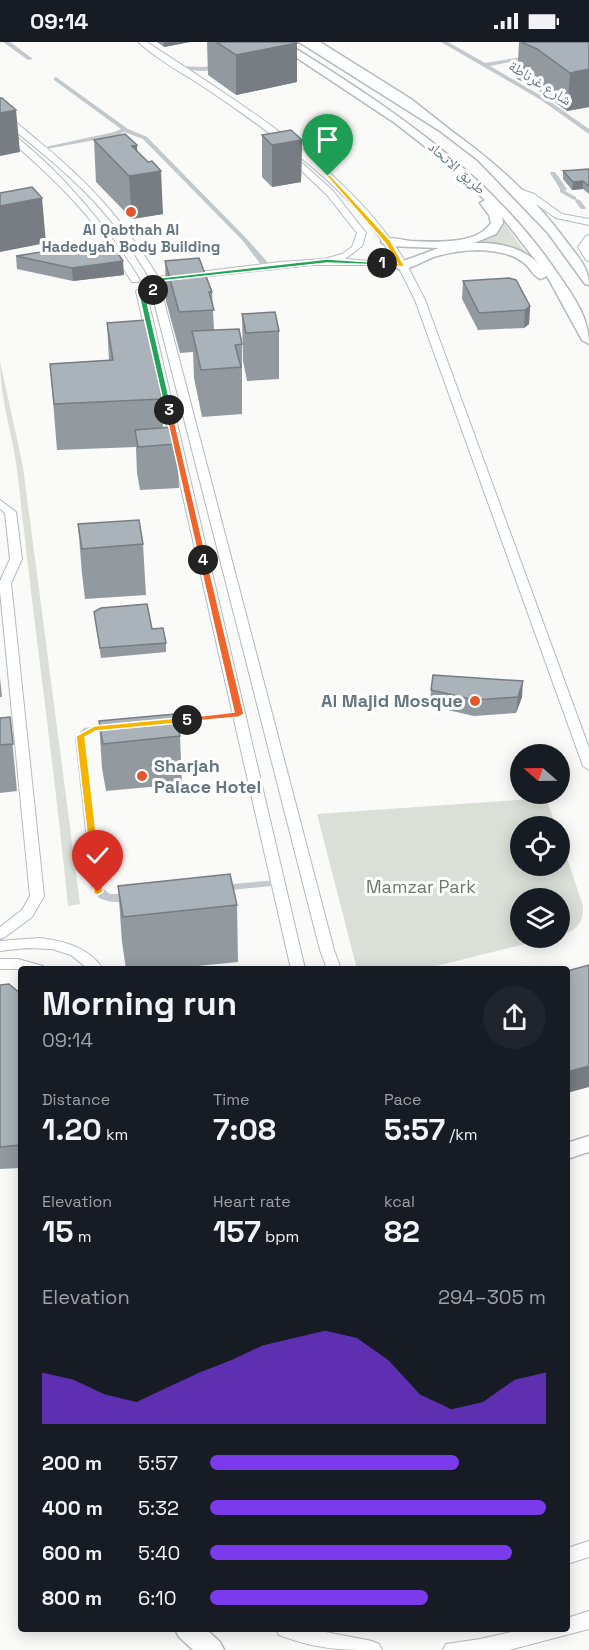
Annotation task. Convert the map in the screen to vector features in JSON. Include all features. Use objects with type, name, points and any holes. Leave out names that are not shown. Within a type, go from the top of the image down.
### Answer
[{"type":"highway","name":"طريق الاتحاد","points":[[278,42],[404,122],[483,190],[522,234],[564,291],[589,340]]},
{"type":"highway","name":"طريق الاتحاد","points":[[304,42],[444,129],[482,158],[517,191],[559,238],[588,277]]},
{"type":"highway","points":[[283,56],[304,58]]},
{"type":"highway","points":[[387,242],[431,245],[465,241],[485,235],[493,229],[497,219],[484,199],[483,190]]},
{"type":"highway","points":[[402,266],[421,257],[444,251],[478,248],[500,250],[529,261],[545,278],[564,291]]},
{"type":"highway","points":[[570,1150],[589,1144]]},
{"type":"highway","points":[[191,1632],[211,1650]]},
{"type":"main road","points":[[314,42],[416,106],[444,129]]},
{"type":"street","points":[[6,42],[30,59]]},
{"type":"street","points":[[130,42],[271,140],[307,170],[336,200],[360,230],[362,240],[351,252],[327,261]]},
{"type":"street","points":[[142,42],[297,148],[340,188],[387,242],[402,266],[420,300],[432,332],[589,766]]},
{"type":"street","name":"شارع غرناطة","points":[[444,42],[543,99],[589,132]]},
{"type":"street","points":[[485,65],[537,55]]},
{"type":"street","points":[[197,79],[202,72],[226,65]]},
{"type":"street","points":[[181,68],[210,69]]},
{"type":"street","points":[[56,79],[124,127],[124,130]]},
{"type":"street","points":[[0,115],[44,149],[95,197],[124,232],[156,283],[324,939],[333,966]]},
{"type":"street","points":[[0,128],[69,187],[110,237],[135,280]]},
{"type":"street","points":[[44,149],[124,130],[145,138],[245,240],[268,268]]},
{"type":"street","points":[[553,173],[564,189],[563,192],[584,208]]},
{"type":"street","points":[[69,187],[75,188],[86,197],[95,197]]},
{"type":"street","points":[[517,191],[537,198],[560,216],[589,222]]},
{"type":"street","points":[[589,238],[583,247],[589,258]]},
{"type":"street","points":[[135,280],[156,283],[327,261],[364,261],[402,266]]},
{"type":"street","points":[[135,280],[130,286],[141,291]]},
{"type":"street","points":[[141,291],[156,283]]},
{"type":"street","points":[[141,291],[297,966]]},
{"type":"street","points":[[0,503],[10,512],[15,556],[6,588],[36,896],[33,906],[25,915],[0,934]]},
{"type":"street","points":[[150,723],[239,714]]},
{"type":"street","points":[[128,725],[87,730],[80,736],[80,740],[97,889],[103,896],[109,898],[140,896]]},
{"type":"street","points":[[209,890],[278,883]]},
{"type":"street","points":[[0,946],[45,943],[61,946],[78,953],[93,966]]},
{"type":"street","points":[[18,964],[23,954],[19,944]]},
{"type":"street","points":[[0,964],[26,966]]},
{"type":"street","points":[[570,1555],[589,1549]]},
{"type":"street","points":[[570,1626],[589,1620]]},
{"type":"street","points":[[294,1632],[307,1637],[372,1650]]},
{"type":"street","points":[[453,1650],[480,1648],[548,1632]]},
{"type":"green space","points":[[503,224],[528,256],[476,245],[474,242],[495,234]]},
{"type":"green space","points":[[0,361],[23,467],[80,904],[68,906],[18,477],[2,391]]},
{"type":"green space","name":"Mamzar Park","points":[[510,801],[510,804],[548,804],[552,816],[510,816],[510,876],[570,876],[570,867],[583,906],[582,917],[575,929],[570,931],[570,888],[510,888],[510,948],[436,966],[356,966],[317,814]]},
{"type":"building","points":[[216,42],[295,42],[297,43],[236,55]]},
{"type":"building","points":[[521,42],[589,42],[589,69],[570,73],[537,49]]},
{"type":"building","points":[[0,98],[2,98],[16,110],[0,113]]},
{"type":"building","points":[[291,130],[302,140],[272,145],[262,135]]},
{"type":"building","points":[[125,134],[137,145],[132,146],[161,171],[129,176],[94,140]]},
{"type":"building","points":[[589,169],[589,186],[583,181],[573,182],[563,171]]},
{"type":"building","points":[[32,187],[42,198],[0,206],[0,193]]},
{"type":"building","points":[[110,241],[123,261],[72,268],[16,256]]},
{"type":"building","points":[[199,258],[212,292],[209,292],[214,310],[179,312],[165,261]]},
{"type":"building","points":[[509,278],[516,280],[530,306],[525,310],[479,313],[463,281]]},
{"type":"building","points":[[275,312],[279,331],[246,333],[242,314]]},
{"type":"building","points":[[146,320],[162,399],[54,404],[50,364],[113,360],[107,323]]},
{"type":"building","points":[[239,329],[242,344],[235,345],[241,367],[201,370],[192,331]]},
{"type":"building","points":[[173,427],[177,444],[138,447],[135,430]]},
{"type":"building","points":[[139,520],[143,544],[82,549],[78,524]]},
{"type":"building","points":[[147,604],[152,629],[163,628],[166,643],[100,648],[94,612],[101,608]]},
{"type":"building","points":[[433,675],[523,681],[518,697],[475,700],[431,690]]},
{"type":"building","points":[[175,714],[180,736],[103,744],[99,721]]},
{"type":"building","points":[[10,717],[13,744],[0,745],[0,718]]},
{"type":"building","points":[[230,874],[237,905],[123,917],[118,886]]},
{"type":"building","points":[[589,965],[589,1066],[570,1071],[570,970]]},
{"type":"building","points":[[9,984],[18,992],[18,1145],[0,1147],[0,985]]},
{"type":"place","name":"Al Qabthah Al Hadedyah Body Building","points":[[131,212]]},
{"type":"place","name":"Al Majid Mosque","points":[[475,701]]},
{"type":"place","name":"Sharjah Palace Hotel","points":[[142,776]]},
{"type":"route","points":[[98,892],[80,736],[87,730],[94,729],[239,714],[141,291],[152,291],[159,288],[162,284],[158,280],[327,261],[364,261],[402,266],[364,213],[328,176]]}]
